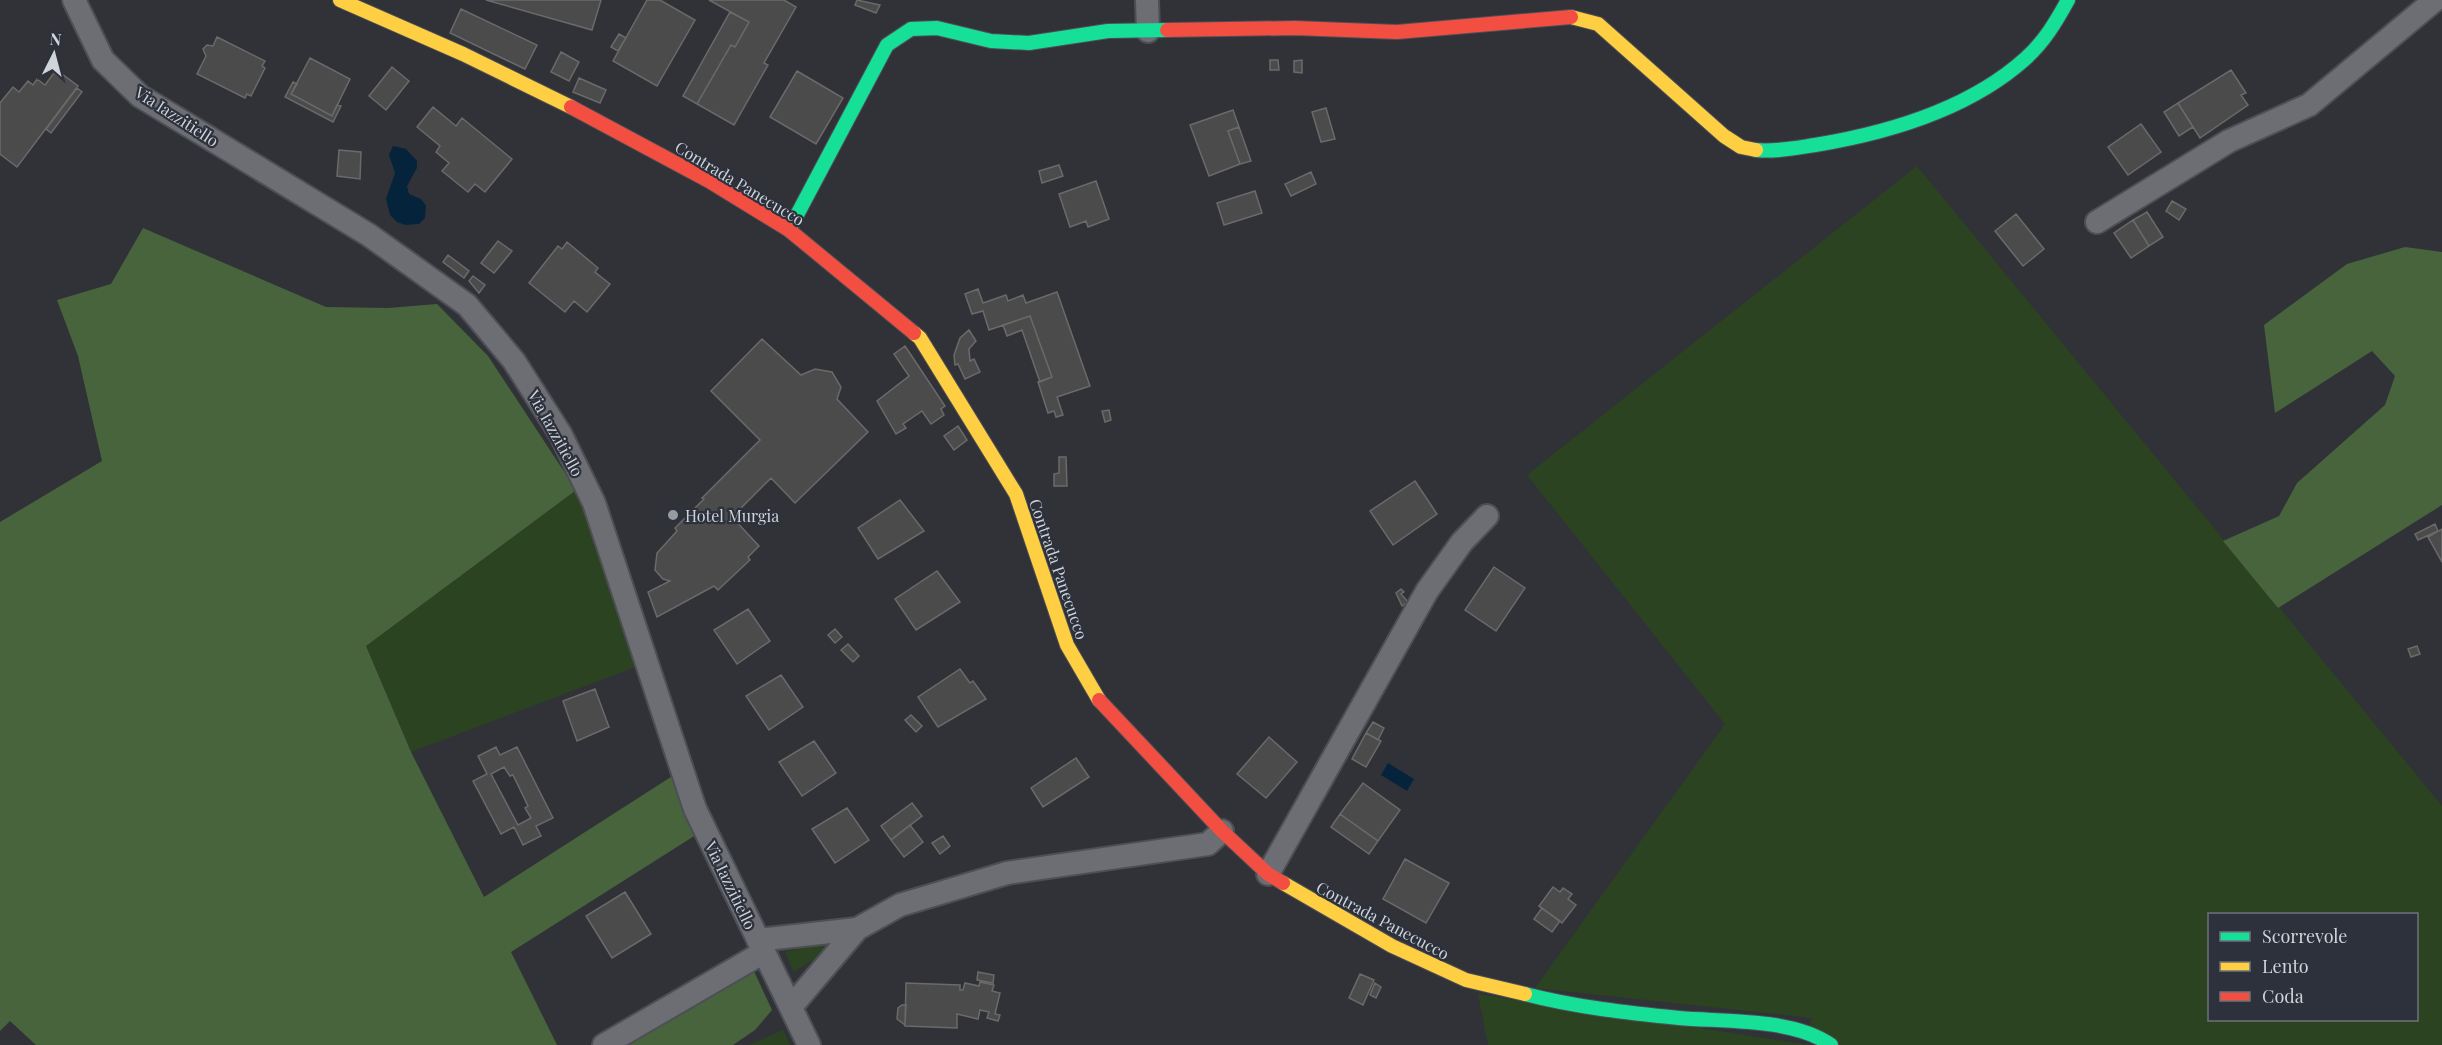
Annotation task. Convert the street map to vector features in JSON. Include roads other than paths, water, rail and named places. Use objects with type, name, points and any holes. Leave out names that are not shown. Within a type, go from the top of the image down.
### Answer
[{"type":"street","name":"Via Iazzitiello","points":[[74,0],[103,60],[140,96],[379,242],[467,305],[513,361],[561,435],[594,503],[695,809],[809,1045]]},
{"type":"street","name":"Contrada Panecucco","points":[[340,0],[463,54],[579,111],[709,181],[789,230],[920,338],[1016,494],[1067,645],[1102,707],[1222,831],[1268,874],[1392,946],[1466,980],[1544,999],[1604,1008],[1678,1018],[1770,1025],[1813,1035],[1831,1045]]},
{"type":"street","points":[[1147,0],[1148,31]]},
{"type":"street","points":[[789,230],[887,45],[911,29],[937,28],[991,41],[1029,43],[1108,31],[1295,28],[1397,32],[1577,17],[1598,24],[1724,136],[1743,148],[1772,151],[1843,142],[1926,118],[1985,88],[2034,51],[2060,21],[2068,0]]},
{"type":"street","points":[[2097,222],[2229,141],[2310,105],[2436,0]]},
{"type":"street","points":[[1268,874],[1426,591],[1462,542],[1487,516]]},
{"type":"street","points":[[604,1045],[761,946],[857,928],[900,905],[1007,873],[1208,844],[1222,831]]},
{"type":"street","points":[[790,1007],[857,928]]},
{"type":"water","points":[[393,146],[406,149],[417,161],[417,168],[407,186],[409,194],[421,199],[426,206],[425,218],[419,224],[405,225],[397,222],[390,215],[386,199],[395,173],[389,155]]},
{"type":"water","points":[[1388,763],[1414,779],[1407,791],[1381,775]]},
{"type":"place","name":"Hotel Murgia","points":[[673,515]]}]
